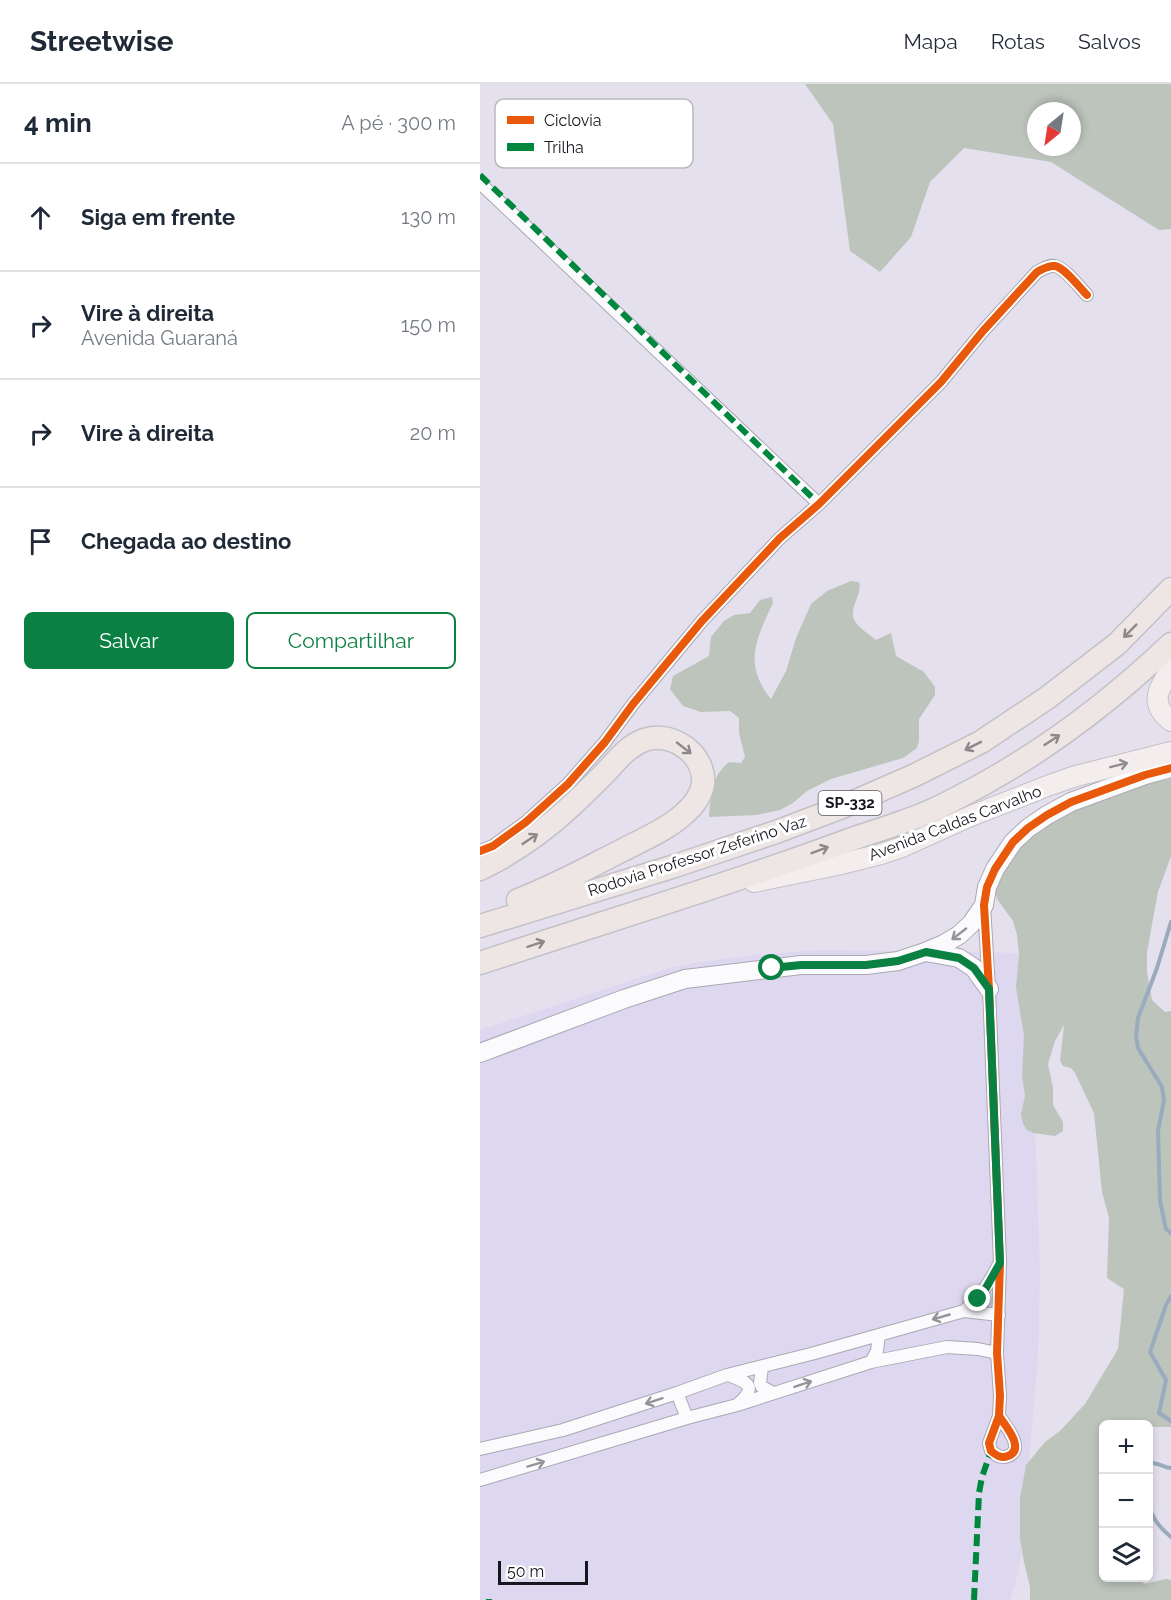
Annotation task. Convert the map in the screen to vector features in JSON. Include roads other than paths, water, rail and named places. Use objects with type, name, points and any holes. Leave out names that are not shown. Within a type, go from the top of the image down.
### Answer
[{"type":"highway","name":"Rodovia Professor Zeferino Vaz","points":[[480,926],[675,866],[776,832],[914,776],[981,742],[1047,698],[1117,644],[1171,589]]},
{"type":"highway","name":"Rodovia Professor Zeferino Vaz","points":[[480,963],[784,864],[908,820],[958,797],[1004,772],[1074,727],[1171,644]]},
{"type":"highway","points":[[480,869],[505,856],[540,832],[569,808],[634,745],[656,737],[680,743],[696,759],[703,774],[703,787],[695,803],[682,816],[651,835],[541,891],[497,908],[480,920]]},
{"type":"main road","points":[[1171,669],[1159,687],[1157,695],[1162,714],[1171,721]]},
{"type":"main road","name":"Avenida Caldas Carvalho","points":[[702,892],[881,854],[1050,785],[1076,776],[1171,752]]},
{"type":"street","points":[[480,183],[819,504]]},
{"type":"street","points":[[480,851],[493,846],[526,822],[568,784],[605,742],[633,704],[702,621],[780,538],[819,504],[941,382],[983,331],[1037,272],[1046,267],[1056,266],[1064,270],[1088,295]]},
{"type":"street","name":"Avenida Caldas Carvalho","points":[[984,905],[987,887],[994,869],[1013,842],[1047,814],[1071,802],[1171,768]]},
{"type":"street","points":[[480,1053],[624,999],[685,979],[801,965],[866,965],[898,961],[926,952],[959,935],[971,924],[984,905]]},
{"type":"street","points":[[984,905],[1000,1263],[997,1353],[999,1416]]},
{"type":"street","points":[[926,952],[959,958],[974,968],[989,989]]},
{"type":"street","points":[[963,1311],[978,1299],[1000,1263]]},
{"type":"street","points":[[480,1449],[563,1430],[727,1375],[963,1311],[999,1315]]},
{"type":"street","points":[[871,1362],[877,1351],[879,1335]]},
{"type":"street","points":[[480,1480],[737,1405],[871,1362],[947,1347],[978,1348],[997,1353]]},
{"type":"street","points":[[762,1367],[760,1383],[762,1388],[773,1393]]},
{"type":"street","points":[[727,1375],[743,1380],[748,1388],[746,1397],[737,1405]]},
{"type":"street","points":[[677,1393],[687,1418]]},
{"type":"waterway","points":[[1171,922],[1138,1018],[1136,1036],[1138,1048],[1162,1087],[1164,1100],[1158,1131],[1160,1201],[1166,1229],[1171,1233]]},
{"type":"waterway","points":[[1171,1296],[1150,1352],[1166,1380],[1159,1413],[1171,1421]]},
{"type":"waterway","points":[[1153,1463],[1171,1468]]},
{"type":"waterway","points":[[1153,1516],[1171,1537]]}]
